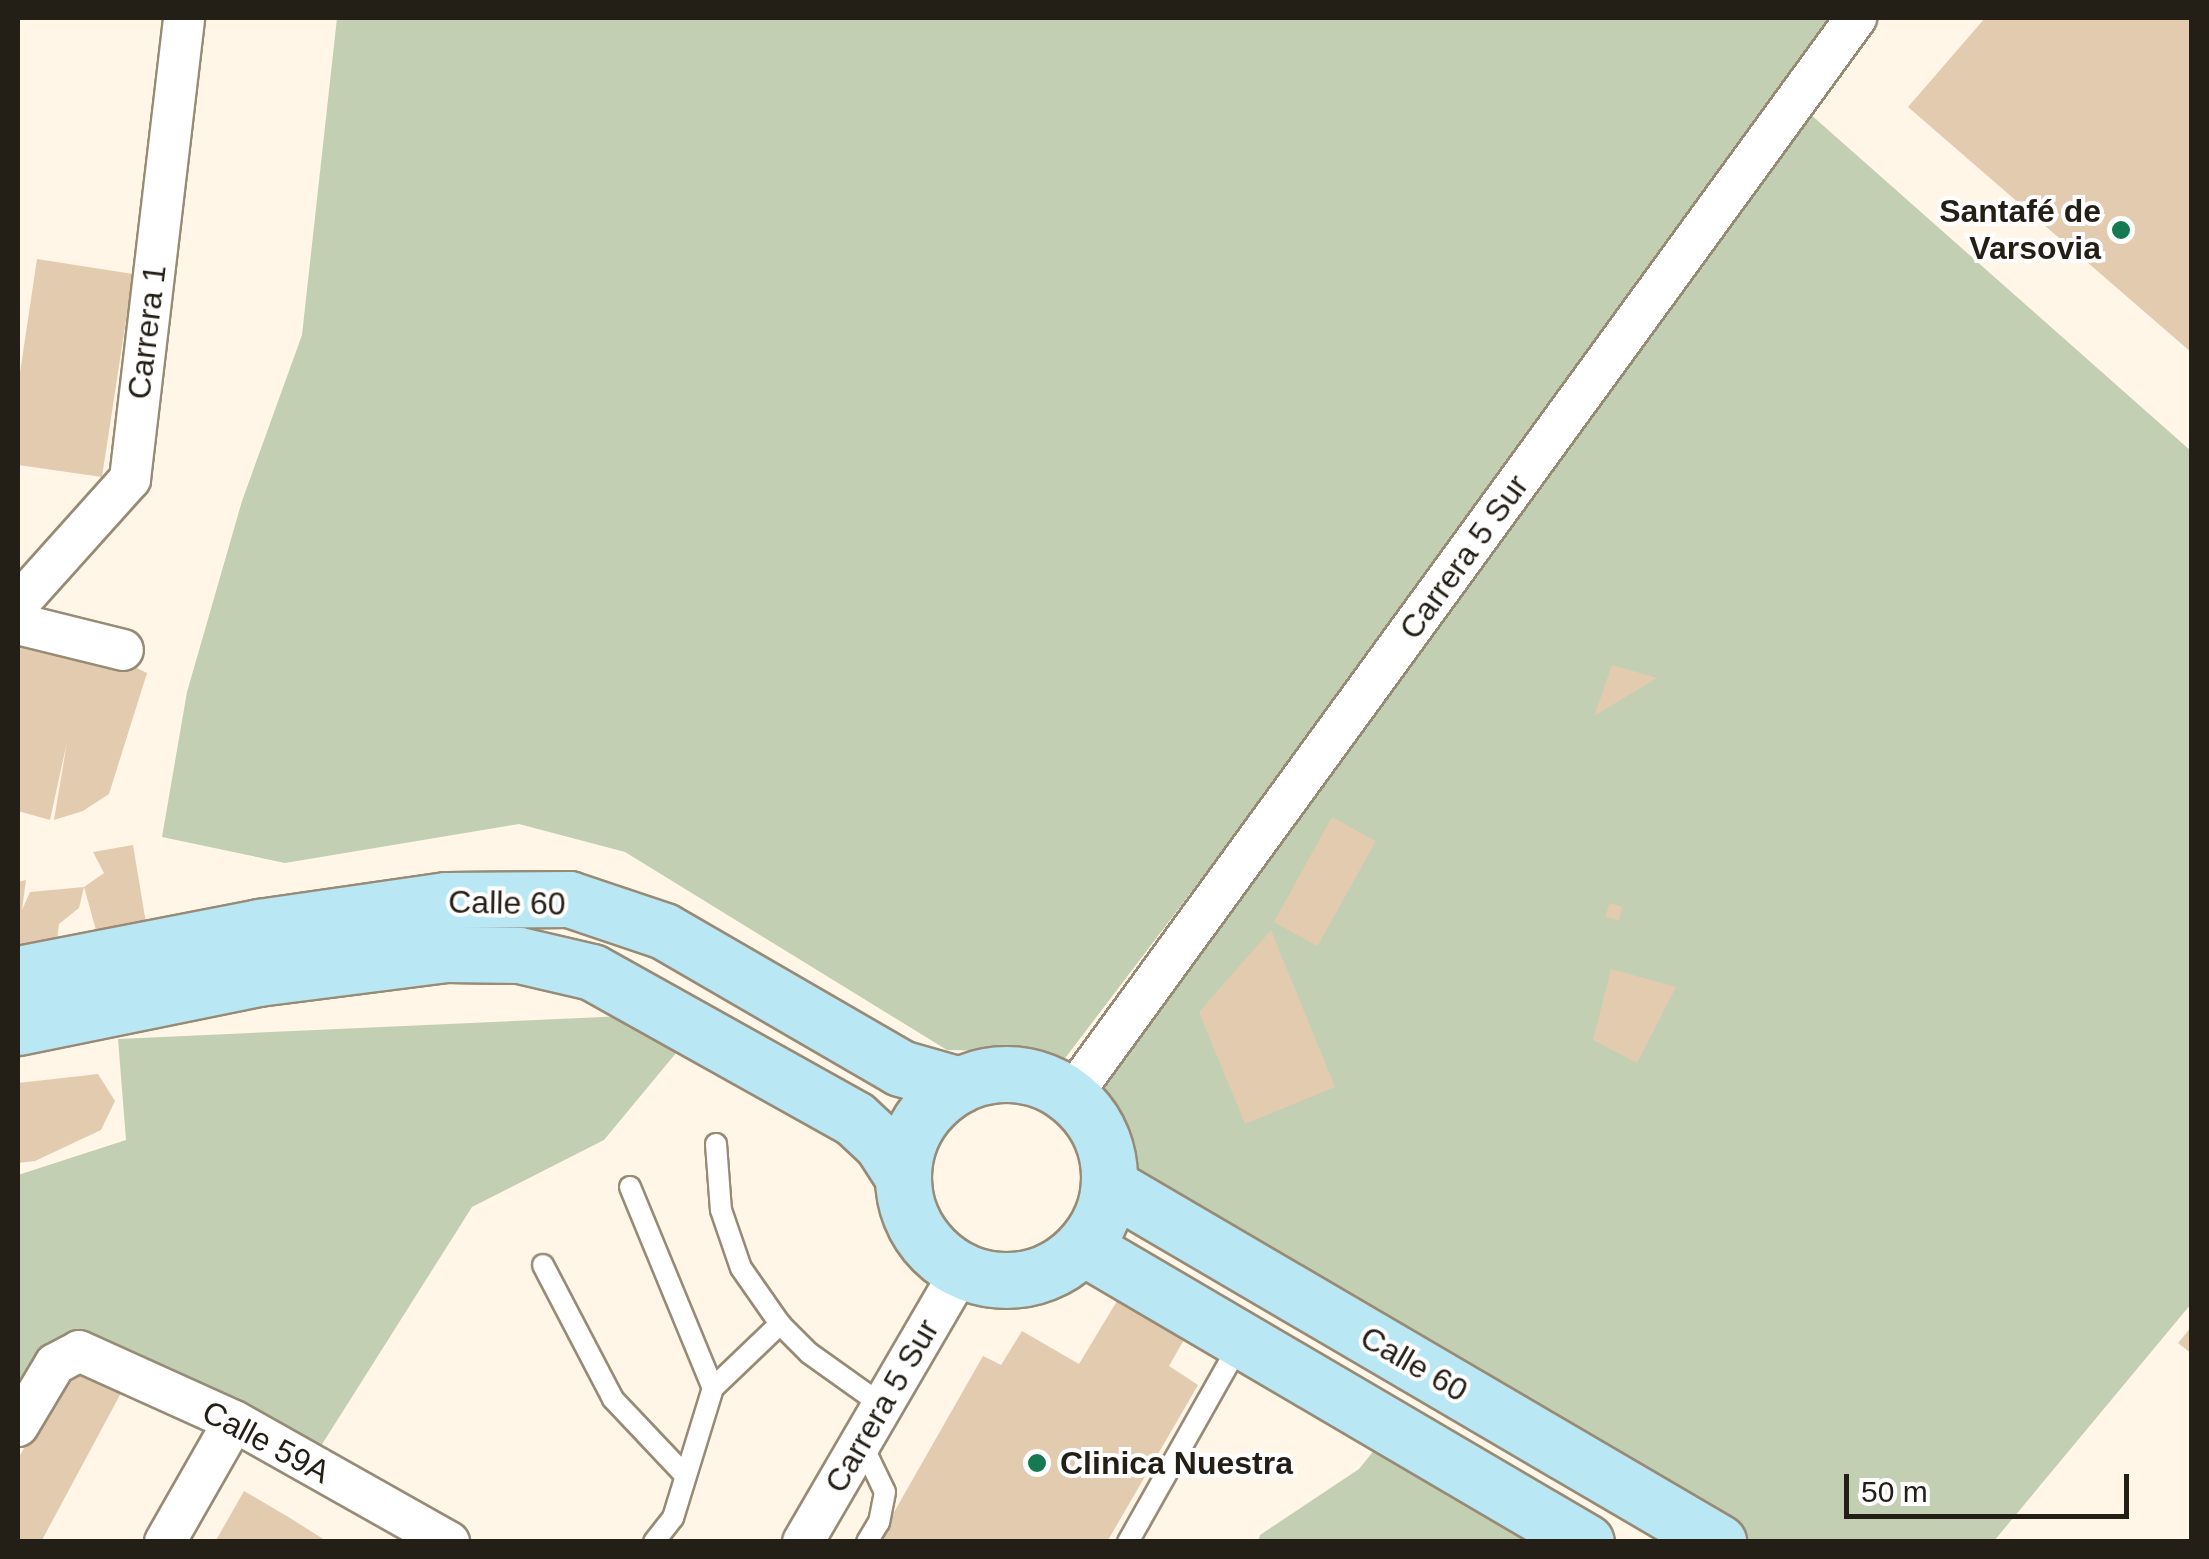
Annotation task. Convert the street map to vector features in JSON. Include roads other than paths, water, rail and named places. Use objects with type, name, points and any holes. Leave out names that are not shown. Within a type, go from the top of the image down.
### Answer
[{"type":"main road","name":"Calle 60","points":[[18,974],[259,926],[427,903],[569,899],[664,931],[900,1068],[960,1085]]},
{"type":"main road","name":"Calle 60","points":[[18,1027],[258,978],[446,954],[519,955],[592,972],[854,1119],[882,1143],[903,1177]]},
{"type":"main road","points":[[1012,1074],[1042,1080],[1071,1096],[1094,1121],[1110,1186],[1101,1218],[1083,1247],[1057,1267],[1026,1279],[992,1280],[961,1271],[937,1254],[919,1232],[908,1206],[903,1177],[918,1123],[937,1101],[960,1085],[1012,1074]]},
{"type":"main road","name":"Calle 60","points":[[1110,1186],[1718,1542]]},
{"type":"main road","name":"Calle 60","points":[[1083,1247],[1586,1542]]},
{"type":"street","name":"Carrera 1","points":[[18,604],[130,479],[184,18]]},
{"type":"street","name":"Carrera 5 Sur","points":[[1071,1096],[1856,18]]},
{"type":"street","points":[[18,624],[122,650]]},
{"type":"street","name":"Carrera 5 Sur","points":[[802,1542],[961,1271]]},
{"type":"street","name":"Calle 59A","points":[[18,1426],[55,1364],[78,1351],[234,1421],[380,1525],[448,1542]]},
{"type":"street","points":[[165,1542],[234,1421]]},
{"type":"lane","points":[[716,1144],[721,1210],[741,1268],[780,1324],[809,1354],[882,1406]]},
{"type":"lane","points":[[630,1187],[713,1388]]},
{"type":"lane","points":[[544,1264],[612,1398],[684,1474]]},
{"type":"lane","points":[[654,1542],[673,1518],[713,1388],[780,1324]]},
{"type":"lane","points":[[1128,1542],[1242,1340]]},
{"type":"lane","points":[[860,1442],[885,1492],[879,1522],[868,1542]]},
{"type":"place","name":"Santafé de Varsovia","points":[[2121,230]]},
{"type":"place","name":"Clinica Nuestra","points":[[1037,1463]]}]
